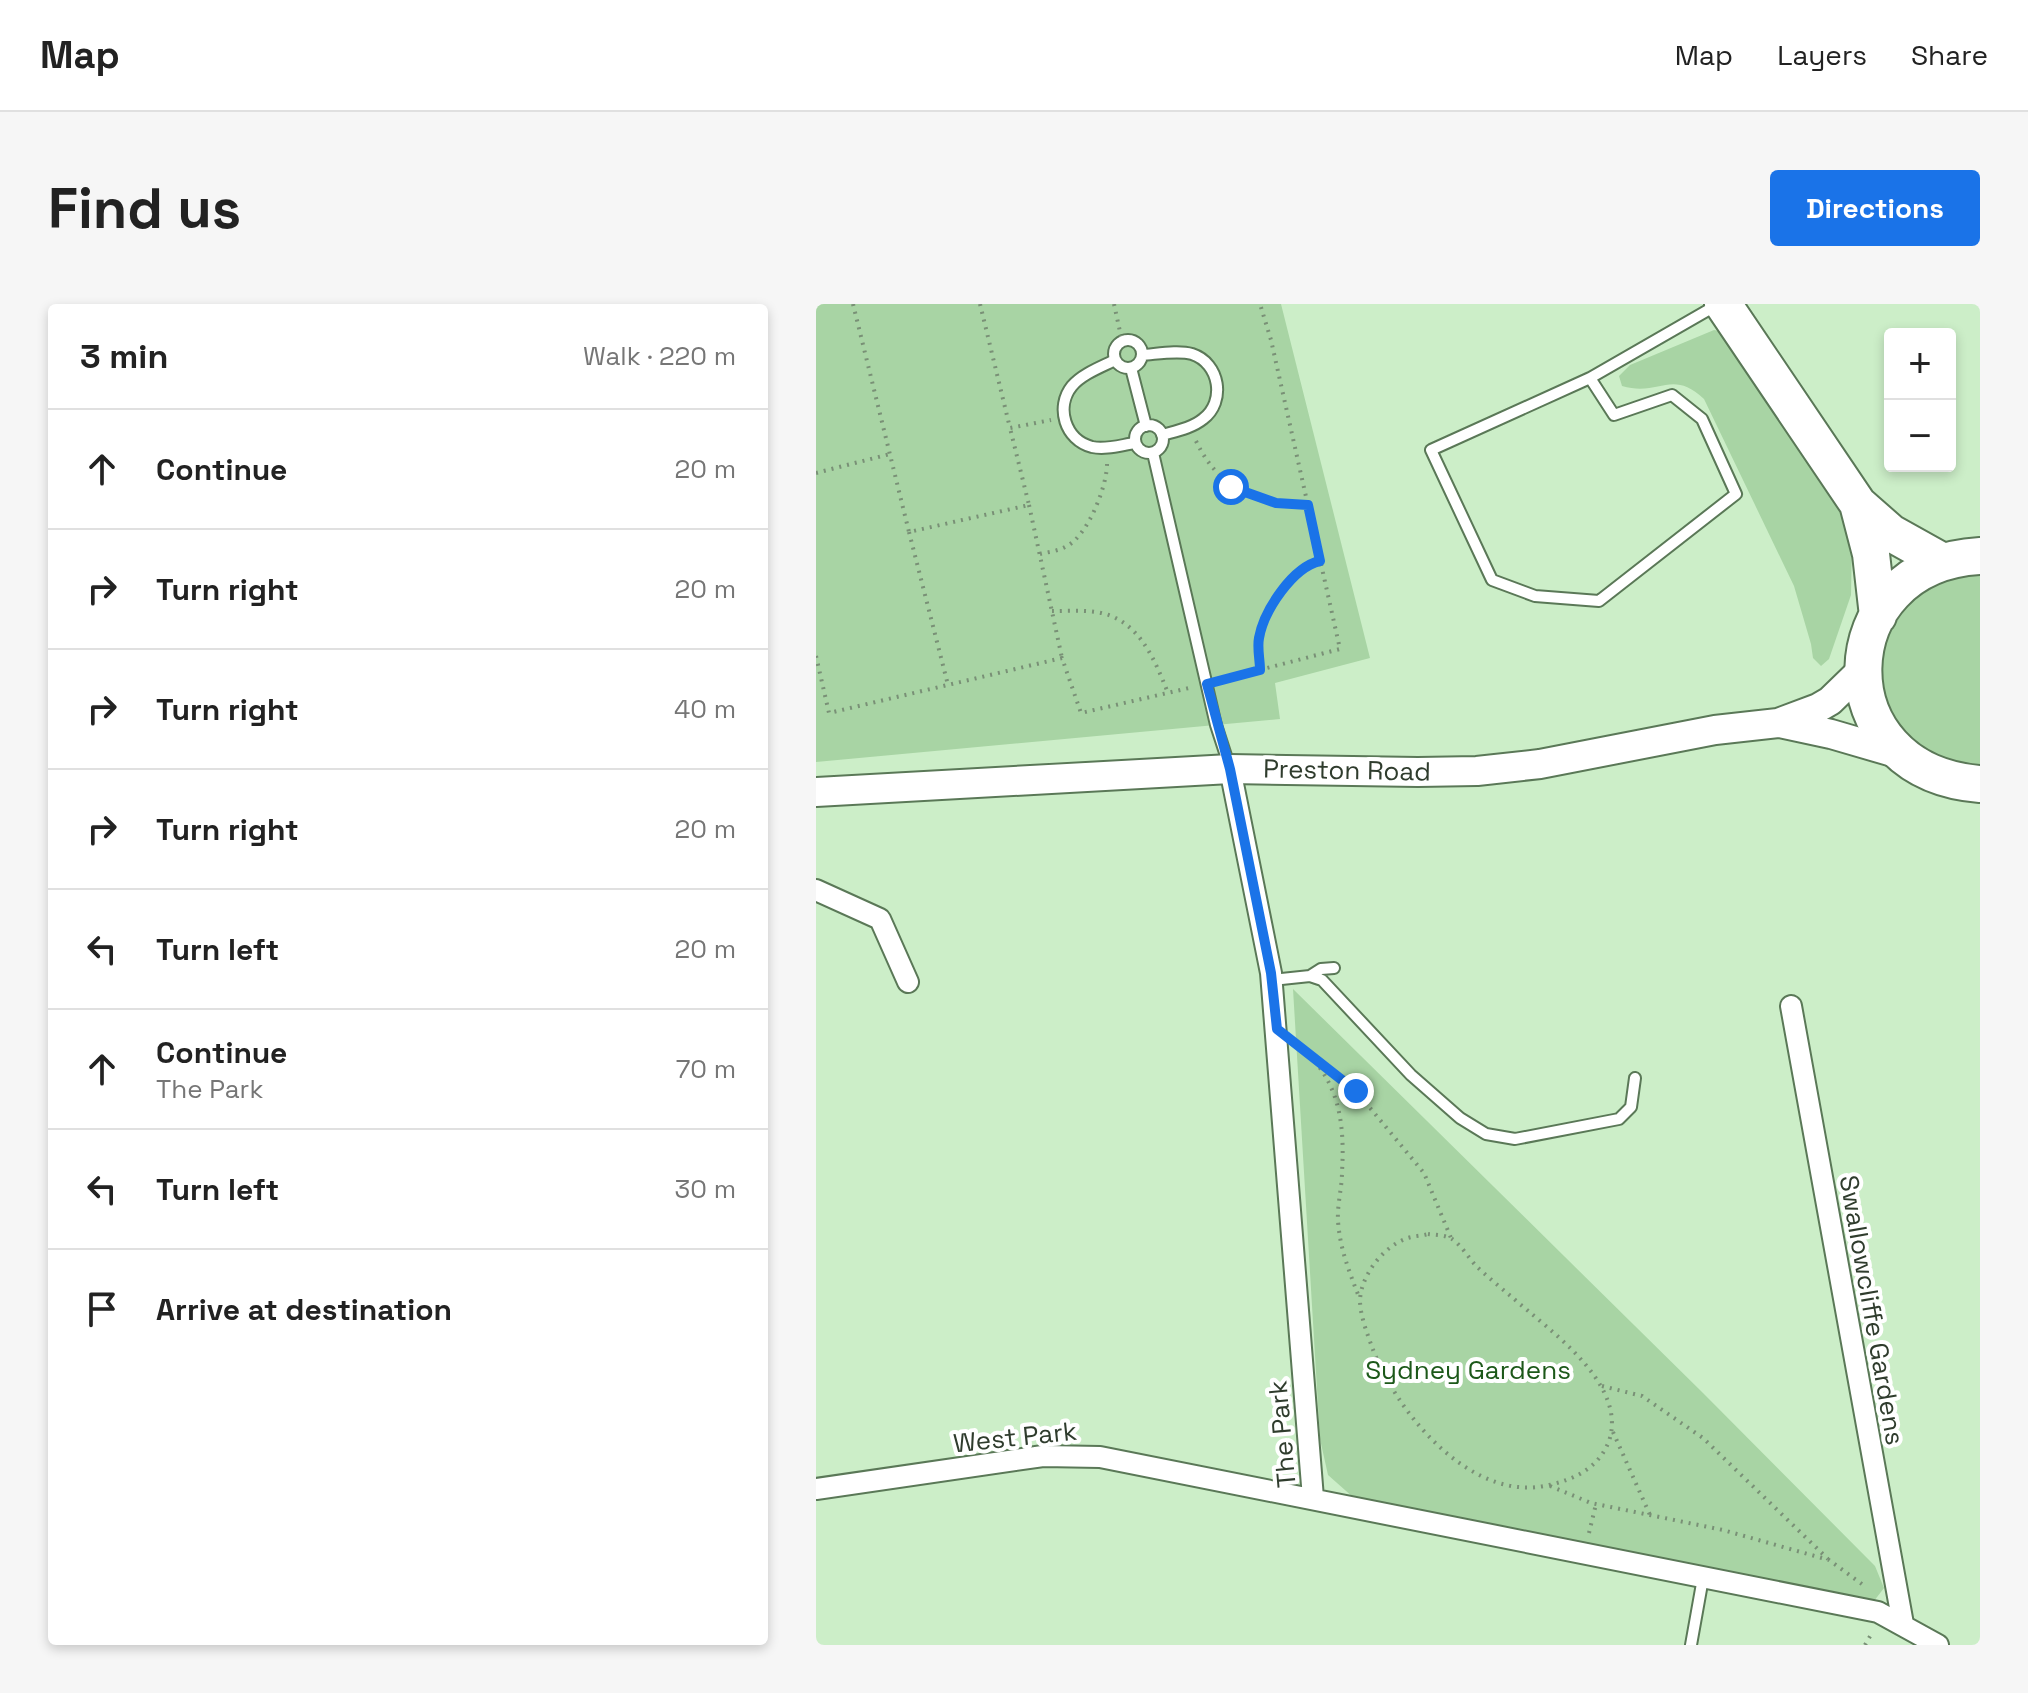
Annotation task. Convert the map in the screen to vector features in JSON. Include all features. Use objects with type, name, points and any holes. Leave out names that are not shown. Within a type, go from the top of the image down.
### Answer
[{"type":"highway","points":[[1721,304],[1858,504],[1891,533],[1943,562]]},
{"type":"highway","points":[[1858,504],[1871,554],[1878,616]]},
{"type":"highway","points":[[1973,788],[1930,773],[1903,755],[1880,730],[1873,717],[1864,690],[1862,670],[1867,639],[1878,616],[1913,576],[1943,562],[1980,556]]},
{"type":"street","name":"Preston Road","points":[[816,792],[1230,769],[1418,772],[1477,771],[1540,764],[1715,730],[1778,723],[1830,701],[1862,670]]},
{"type":"street","name":"Preston Road","points":[[1778,723],[1831,734],[1903,755]]},
{"type":"street","name":"The Park","points":[[1230,769],[1272,980],[1313,1498],[1878,1612],[1938,1645]]},
{"type":"street","points":[[816,890],[880,919],[908,982]]},
{"type":"street","name":"Swallowcliffe Gardens","points":[[1791,1006],[1903,1624]]},
{"type":"street","name":"West Park","points":[[816,1489],[1043,1456],[1078,1455],[1313,1498]]},
{"type":"lane","points":[[1590,378],[1614,415],[1672,395],[1702,419],[1736,494],[1599,601],[1535,596],[1492,580],[1431,450],[1590,378],[1721,304]]},
{"type":"lane","points":[[1122,341],[1136,343],[1142,355],[1138,364],[1131,368],[1121,367],[1115,360],[1114,351],[1122,341]]},
{"type":"lane","points":[[1142,355],[1189,353],[1201,358],[1216,378],[1216,403],[1210,414],[1189,426],[1162,435]]},
{"type":"lane","points":[[1115,360],[1080,379],[1071,388],[1065,399],[1064,417],[1072,434],[1081,443],[1105,448],[1135,443]]},
{"type":"lane","points":[[1131,368],[1146,426]]},
{"type":"lane","points":[[1135,443],[1137,432],[1146,426],[1157,428],[1162,435],[1162,445],[1153,453]]},
{"type":"lane","points":[[1135,443],[1142,451],[1153,453]]},
{"type":"lane","points":[[1153,453],[1230,769]]},
{"type":"lane","points":[[1310,976],[1321,969],[1334,968]]},
{"type":"lane","points":[[1272,980],[1310,976],[1322,980],[1411,1075],[1460,1118],[1486,1134],[1515,1139],[1619,1119],[1631,1107],[1635,1078]]},
{"type":"lane","points":[[1691,1645],[1703,1578]]},
{"type":"path","points":[[853,304],[948,685]]},
{"type":"path","points":[[980,304],[1062,658],[1081,713],[1340,649],[1271,340],[1260,304]]},
{"type":"path","points":[[1114,304],[1122,341]]},
{"type":"path","points":[[1010,428],[1064,417]]},
{"type":"path","points":[[1189,426],[1206,462],[1231,487],[1276,503],[1308,505]]},
{"type":"path","points":[[1040,554],[1068,547],[1093,515],[1108,478],[1105,448]]},
{"type":"path","points":[[816,473],[890,454]]},
{"type":"path","points":[[909,532],[1029,505]]},
{"type":"path","points":[[1260,670],[1259,638],[1274,599],[1309,563],[1320,561]]},
{"type":"path","points":[[1052,611],[1099,612],[1134,629],[1155,659],[1168,693]]},
{"type":"path","points":[[816,656],[829,713],[1062,658]]},
{"type":"path","points":[[1277,1029],[1356,1091],[1424,1173],[1451,1238],[1477,1267],[1598,1379],[1610,1400],[1612,1430],[1650,1515]]},
{"type":"path","points":[[1315,1059],[1333,1089],[1342,1123],[1338,1217],[1341,1252],[1360,1299],[1366,1331],[1381,1372],[1397,1399],[1443,1452],[1494,1482],[1533,1489],[1574,1479],[1603,1456],[1612,1430]]},
{"type":"path","points":[[1360,1299],[1372,1265],[1403,1240],[1428,1234],[1451,1238]]},
{"type":"path","points":[[1602,1386],[1642,1396],[1703,1438],[1829,1560],[1878,1596],[1878,1612]]},
{"type":"path","points":[[1549,1485],[1596,1504],[1723,1530],[1829,1560]]},
{"type":"path","points":[[1585,1554],[1596,1504]]},
{"type":"green space","points":[[816,304],[1281,304],[1370,658],[1275,683],[1280,719],[816,762]]},
{"type":"green space","points":[[1714,330],[1724,332],[1841,508],[1852,543],[1851,595],[1829,659],[1821,666],[1813,658],[1794,586],[1704,399],[1683,385],[1622,386],[1619,376],[1630,365]]},
{"type":"green space","points":[[1980,573],[1980,768],[1953,765],[1906,737],[1883,699],[1880,655],[1897,614],[1930,584]]},
{"type":"green space","name":"Sydney Gardens","points":[[1293,989],[1875,1566],[1884,1588],[1874,1601],[1847,1599],[1354,1498],[1328,1475],[1320,1439]]},
{"type":"route","points":[[1231,487],[1276,503],[1308,505],[1320,561],[1309,563],[1274,599],[1259,638],[1260,670],[1207,684],[1230,769],[1271,973],[1277,1029],[1356,1091]]}]
